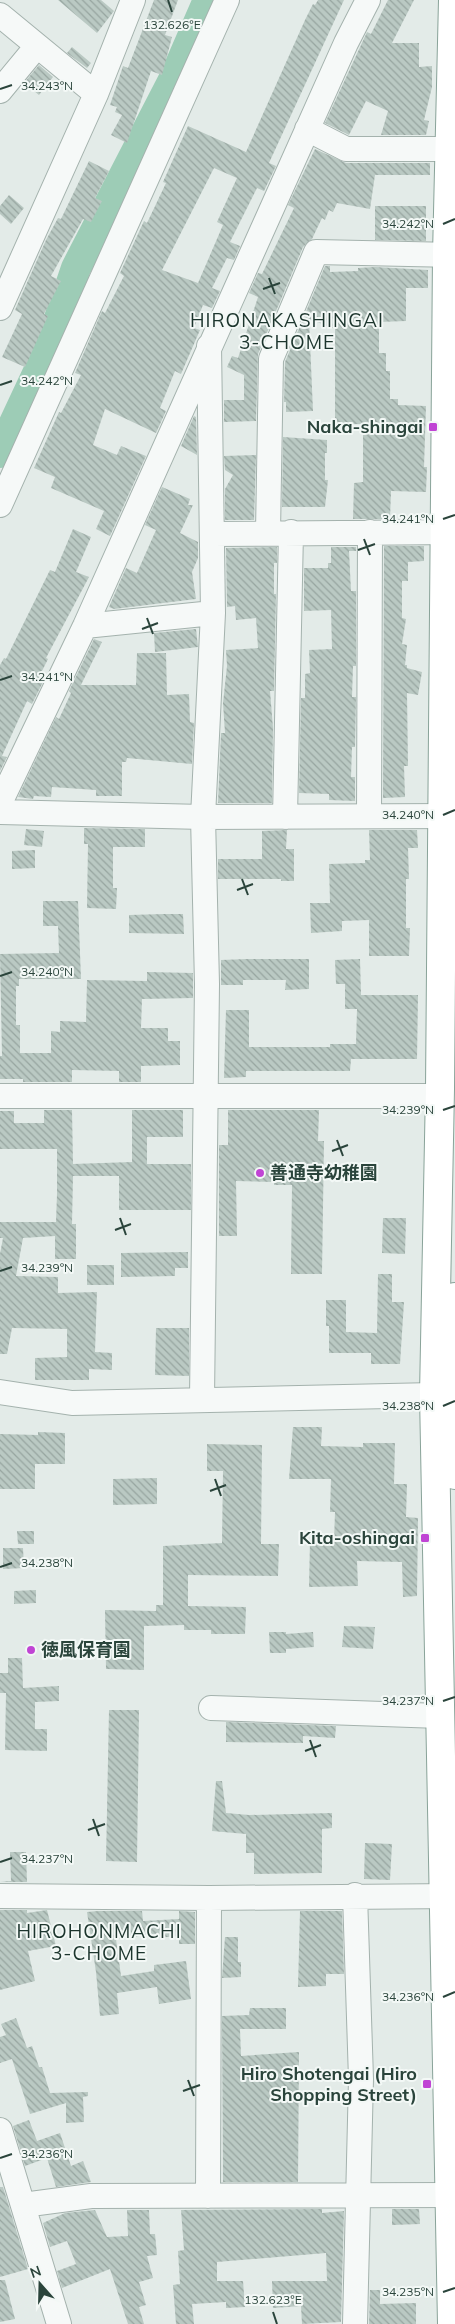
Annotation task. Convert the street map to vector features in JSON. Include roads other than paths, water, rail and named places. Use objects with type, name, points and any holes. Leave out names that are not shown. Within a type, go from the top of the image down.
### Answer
[{"type":"highway","points":[[452,2324],[449,1896],[440,1716],[447,1602],[448,1393],[445,1092],[453,0]]},
{"type":"highway","points":[[455,1275],[448,1393],[455,1475]]},
{"type":"street","points":[[0,308],[96,94],[133,0]]},
{"type":"street","points":[[0,505],[5,481],[227,0]]},
{"type":"street","points":[[0,803],[85,626],[307,129],[368,0]]},
{"type":"street","points":[[0,15],[96,94]]},
{"type":"street","points":[[0,91],[37,46]]},
{"type":"street","points":[[307,129],[346,149],[451,149]]},
{"type":"street","points":[[268,532],[270,358],[316,252],[451,255]]},
{"type":"street","points":[[202,1399],[207,984],[203,817],[213,613],[209,346]]},
{"type":"street","points":[[212,534],[268,532],[450,532]]},
{"type":"street","points":[[285,817],[291,532]]},
{"type":"street","points":[[369,816],[370,532]]},
{"type":"street","points":[[85,626],[213,613]]},
{"type":"street","points":[[0,812],[203,817],[448,816]]},
{"type":"street","points":[[0,1096],[206,1096],[445,1092]]},
{"type":"street","points":[[0,1392],[72,1403],[448,1393]]},
{"type":"street","points":[[211,1708],[440,1716]]},
{"type":"street","points":[[355,1895],[361,2079],[355,2324]]},
{"type":"street","points":[[0,1896],[209,1898],[355,1895],[449,1896]]},
{"type":"street","points":[[208,2196],[209,1898]]},
{"type":"street","points":[[0,2130],[59,2324]]},
{"type":"street","points":[[23,2205],[91,2196],[452,2195]]},
{"type":"waterway","points":[[0,453],[49,348],[76,268],[175,76],[208,0]]},
{"type":"place","name":"Naka-shingai","points":[[433,427]]},
{"type":"place","name":"善通寺幼稚園","points":[[260,1173]]},
{"type":"place","name":"Kita-oshingai","points":[[425,1538]]},
{"type":"place","name":"徳風保育園","points":[[31,1650]]},
{"type":"place","name":"Hiro Shotengai (Hiro Shopping Street)","points":[[427,2084]]},
{"type":"district","name":"HIRONAKASHINGAI 3-CHOME","points":[[287,331]]},
{"type":"district","name":"HIROHONMACHI 3-CHOME","points":[[99,1942]]}]
